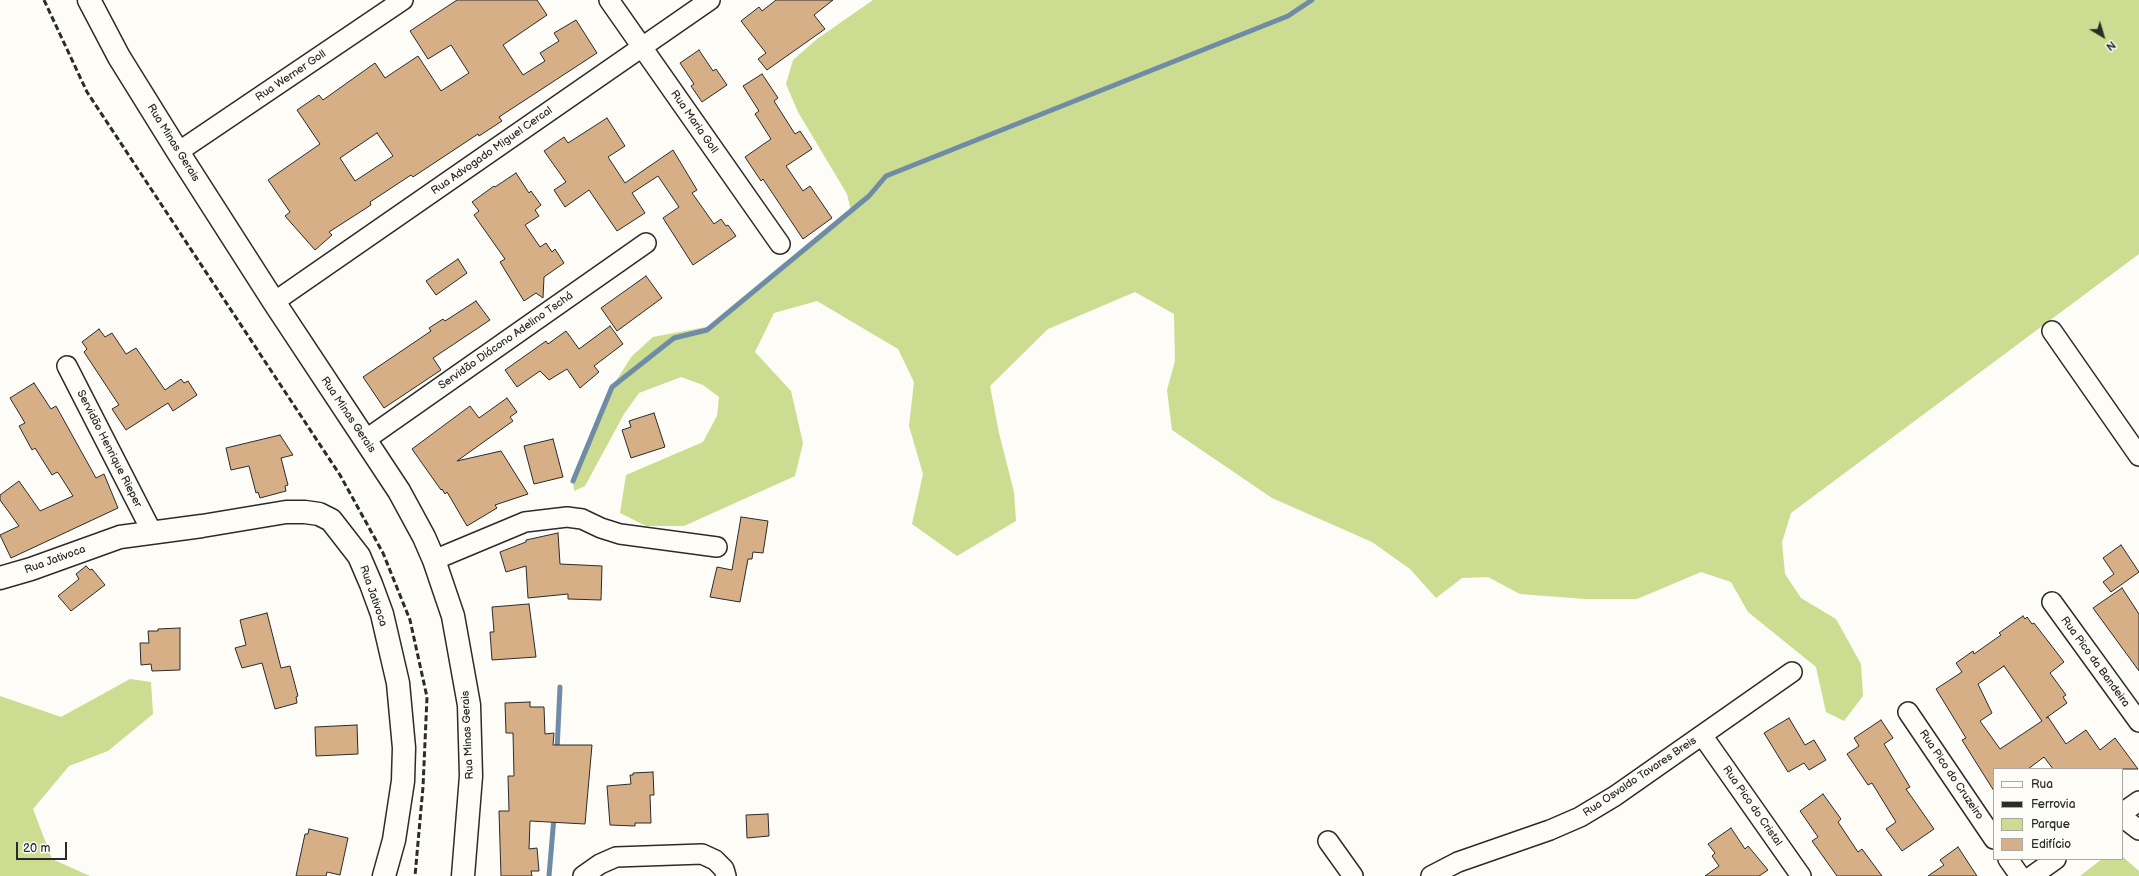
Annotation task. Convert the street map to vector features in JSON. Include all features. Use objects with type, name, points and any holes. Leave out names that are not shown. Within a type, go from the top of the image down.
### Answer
[{"type":"main road","name":"Rua Minas Gerais","points":[[89,0],[119,57],[178,152],[402,497],[434,560],[453,616],[469,705],[471,776],[463,876]]},
{"type":"main road","name":"Rua Jativoca","points":[[0,578],[31,569],[105,541],[152,532],[202,526],[286,512],[319,514],[331,520],[359,556],[382,614],[398,683],[404,755],[400,810],[394,840],[384,876]]},
{"type":"street","name":"Rua Werner Goll","points":[[178,152],[403,0]]},
{"type":"street","name":"Rua Maria Goll","points":[[609,0],[780,244]]},
{"type":"street","name":"Rua Advogado Miguel Cercal","points":[[274,302],[710,0]]},
{"type":"street","name":"Servidão Diácono Adelino Tschá","points":[[365,440],[646,243]]},
{"type":"street","points":[[2052,331],[2139,456]]},
{"type":"street","name":"Servidão Henrique Rieper","points":[[67,366],[152,532]]},
{"type":"street","points":[[434,560],[525,522],[567,517],[582,519],[600,528],[620,534],[717,547]]},
{"type":"street","name":"Rua Pico da Bandeira","points":[[2052,602],[2139,722]]},
{"type":"street","name":"Rua Osvaldo Tavares Breis","points":[[1431,876],[1458,862],[1580,818],[1615,796],[1792,672]]},
{"type":"street","name":"Rua Pico do Cruzeiro","points":[[1908,712],[1993,837]]},
{"type":"street","name":"Rua Pico do Cristal","points":[[1702,735],[1801,876]]},
{"type":"street","points":[[2123,812],[2139,801]]},
{"type":"street","points":[[2123,818],[2139,830]]},
{"type":"street","points":[[1328,841],[1354,876]]},
{"type":"street","points":[[583,876],[600,864],[616,857],[702,854],[715,860],[724,869],[726,876]]},
{"type":"street","points":[[2009,860],[2020,876]]},
{"type":"street","points":[[2032,876],[2055,860]]},
{"type":"green space","points":[[873,0],[2139,0],[2139,254],[1791,513],[1782,542],[1785,574],[1801,598],[1836,619],[1861,664],[1863,696],[1844,721],[1826,712],[1816,667],[1748,612],[1731,582],[1701,572],[1637,599],[1585,599],[1520,594],[1488,577],[1462,578],[1436,598],[1410,569],[1372,542],[1272,498],[1172,430],[1167,390],[1175,361],[1174,314],[1135,292],[1048,329],[990,386],[999,433],[1014,492],[1016,521],[957,556],[912,524],[923,474],[909,426],[914,382],[898,349],[817,301],[774,313],[755,352],[791,391],[803,443],[795,476],[684,526],[646,526],[620,513],[626,475],[703,442],[717,416],[719,397],[703,385],[681,377],[639,393],[624,414],[585,486],[574,491],[573,481],[612,387],[632,356],[653,337],[711,326],[851,211],[847,194],[798,112],[786,84],[793,60],[817,39]]},
{"type":"green space","points":[[130,679],[151,682],[153,714],[108,751],[69,766],[33,809],[52,859],[90,876],[0,876],[0,696],[61,717]]},
{"type":"green space","points":[[2123,857],[2139,871],[2139,876],[2080,876],[2101,860],[2123,860]]},
{"type":"building","points":[[457,0],[537,0],[547,15],[503,45],[523,75],[545,61],[540,53],[559,41],[554,33],[576,20],[597,53],[499,117],[502,121],[479,136],[478,134],[413,177],[411,175],[370,202],[371,205],[329,232],[332,235],[315,250],[285,216],[290,212],[268,180],[320,144],[297,110],[319,95],[323,100],[375,63],[385,78],[418,56],[441,91],[469,73],[451,45],[428,59],[410,31]],"holes":[[[377,133],[393,156],[355,181],[340,158]]]},
{"type":"building","points":[[776,0],[833,0],[814,15],[825,29],[767,70],[758,59],[766,53],[741,21],[759,7],[762,11]]},
{"type":"building","points":[[699,50],[713,71],[716,69],[727,85],[702,102],[691,86],[694,84],[680,63]]},
{"type":"building","points":[[762,74],[778,98],[774,101],[795,134],[800,131],[812,149],[786,166],[803,191],[810,186],[832,218],[803,239],[763,179],[761,181],[745,157],[771,139],[755,114],[759,111],[743,86]]},
{"type":"building","points":[[607,118],[625,146],[608,157],[625,183],[673,150],[697,190],[692,193],[714,224],[721,219],[726,226],[728,225],[736,236],[693,265],[663,218],[679,207],[658,176],[632,193],[645,213],[617,231],[589,190],[565,207],[554,190],[566,182],[544,151],[564,137],[568,143]]},
{"type":"building","points":[[516,173],[529,193],[531,191],[541,205],[535,210],[539,216],[525,225],[540,247],[546,243],[552,252],[555,249],[564,263],[544,277],[543,298],[536,293],[524,301],[500,262],[505,259],[474,215],[479,211],[472,202],[494,186],[495,187]]},
{"type":"building","points":[[458,259],[467,273],[436,295],[426,281]]},
{"type":"building","points":[[646,276],[662,298],[617,331],[601,308]]},
{"type":"building","points":[[476,301],[490,320],[433,358],[441,370],[384,408],[363,377],[431,331],[429,328],[443,319],[445,321]]},
{"type":"building","points":[[610,326],[623,344],[594,366],[599,372],[580,388],[567,369],[549,380],[540,371],[517,387],[505,370],[546,341],[548,344],[566,331],[579,349]]},
{"type":"building","points":[[99,329],[105,337],[112,333],[126,354],[136,348],[165,390],[181,379],[184,383],[188,381],[197,395],[173,411],[168,403],[126,430],[112,409],[119,405],[84,352],[87,349],[82,342]]},
{"type":"building","points":[[34,383],[51,409],[56,406],[96,478],[104,474],[118,508],[11,558],[0,535],[19,526],[0,500],[0,495],[19,481],[40,511],[73,496],[59,474],[57,472],[52,475],[35,448],[32,450],[19,426],[25,423],[10,398]]},
{"type":"building","points":[[507,398],[517,412],[510,417],[513,421],[457,461],[501,451],[528,494],[495,505],[497,508],[467,526],[447,492],[445,494],[442,489],[441,490],[412,449],[470,406],[479,418]]},
{"type":"building","points":[[654,413],[665,447],[631,458],[622,430],[631,427],[629,421]]},
{"type":"building","points":[[280,435],[293,455],[281,458],[288,485],[285,486],[286,491],[260,498],[258,492],[256,493],[249,466],[231,470],[226,448]]},
{"type":"building","points":[[553,439],[563,477],[534,484],[524,446]]},
{"type":"building","points":[[741,517],[768,521],[763,553],[753,552],[752,559],[748,559],[740,602],[710,597],[717,567],[732,570]]},
{"type":"building","points":[[558,533],[560,564],[602,566],[601,600],[568,599],[568,594],[528,598],[526,566],[506,572],[500,552],[526,542],[526,540]]},
{"type":"building","points":[[2121,545],[2139,572],[2111,592],[2103,582],[2114,574],[2103,558]]},
{"type":"building","points":[[86,566],[90,570],[92,569],[105,585],[71,611],[58,596],[79,579],[76,574]]},
{"type":"building","points":[[2122,588],[2139,614],[2139,671],[2093,608]]},
{"type":"building","points":[[529,604],[536,657],[492,660],[490,632],[494,632],[492,607]]},
{"type":"building","points":[[267,613],[281,668],[290,666],[298,696],[296,697],[297,703],[275,709],[262,663],[242,668],[235,648],[246,645],[240,620]]},
{"type":"building","points":[[2023,616],[2025,619],[2027,617],[2032,624],[2034,623],[2064,662],[2050,673],[2066,695],[2063,697],[2067,703],[2046,718],[2048,717],[2066,744],[2086,730],[2100,750],[2115,738],[2138,769],[2052,768],[2044,757],[2029,768],[1993,768],[1993,789],[1962,740],[1966,738],[1936,689],[1962,672],[1956,663],[1973,651],[1974,654],[2001,635],[1999,633]],"holes":[[[2004,666],[2042,721],[2000,749],[1980,721],[1992,713],[1978,684]]]},
{"type":"building","points":[[180,628],[180,670],[152,671],[151,664],[141,665],[140,643],[149,643],[148,631]]},
{"type":"building","points":[[530,702],[530,707],[544,707],[545,734],[554,733],[553,745],[592,745],[585,824],[530,821],[529,849],[537,848],[539,871],[531,871],[532,876],[501,876],[499,811],[509,811],[508,776],[514,776],[513,733],[506,733],[505,703]]},
{"type":"building","points":[[1789,718],[1805,745],[1814,740],[1826,760],[1809,770],[1804,763],[1788,772],[1764,733]]},
{"type":"building","points":[[1881,720],[1893,738],[1884,744],[1910,787],[1906,789],[1934,829],[1902,851],[1886,829],[1896,822],[1872,783],[1868,785],[1847,754],[1859,746],[1854,738]]},
{"type":"building","points":[[357,725],[358,754],[316,756],[315,727]]},
{"type":"building","points":[[653,772],[654,795],[650,795],[651,823],[635,823],[635,826],[610,825],[607,786],[631,784],[630,775],[633,775],[633,773]]},
{"type":"building","points":[[1823,794],[1841,819],[1838,822],[1858,852],[1862,849],[1882,876],[1837,876],[1812,841],[1818,837],[1800,811]]},
{"type":"building","points":[[768,814],[769,836],[747,838],[746,815]]},
{"type":"building","points":[[1731,828],[1745,849],[1748,846],[1768,870],[1759,876],[1705,876],[1719,866],[1712,856],[1715,853],[1708,844]]},
{"type":"building","points":[[309,829],[348,838],[340,875],[327,872],[326,876],[296,876],[305,834],[308,834]]},
{"type":"building","points":[[1958,847],[1977,876],[1928,876],[1944,865],[1940,860]]},
{"type":"waterway","points":[[573,481],[612,387],[674,338],[707,330],[869,196],[886,176],[1288,16],[1312,0]]},
{"type":"waterway","points":[[557,751],[560,687]]},
{"type":"waterway","points":[[549,876],[554,817]]},
{"type":"railway","points":[[44,0],[87,92],[340,475],[383,553],[410,620],[427,697],[423,787],[415,876]]}]
